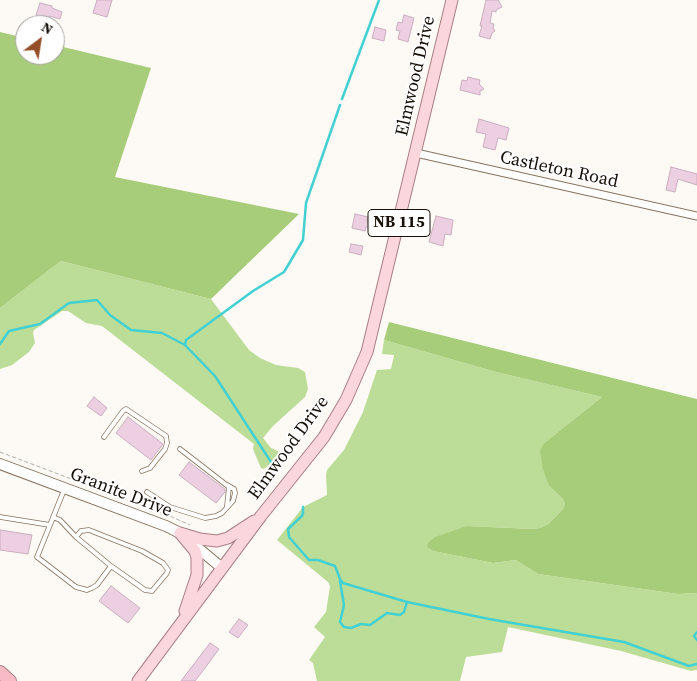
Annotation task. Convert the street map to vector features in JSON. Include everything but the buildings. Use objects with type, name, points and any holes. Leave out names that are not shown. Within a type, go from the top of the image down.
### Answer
[{"type":"highway","points":[[0,672],[10,681]]},
{"type":"main road","name":"Elmwood Drive","points":[[138,681],[261,516],[324,437],[346,400],[367,352],[452,0]]},
{"type":"main road","points":[[180,533],[200,540],[223,540],[261,516]]},
{"type":"main road","points":[[180,533],[195,551],[198,566],[182,620]]},
{"type":"street","name":"Castleton Road","points":[[416,153],[697,216]]},
{"type":"street","name":"Granite Drive","points":[[0,464],[166,526],[180,533],[222,568]]},
{"type":"lane","points":[[104,437],[126,409],[166,436],[168,439],[164,449],[150,468],[142,471]]},
{"type":"lane","points":[[147,492],[170,507],[198,517],[210,518],[226,508],[230,490],[227,485],[180,449]]},
{"type":"lane","points":[[64,488],[37,557],[76,587],[87,590],[96,585],[111,566]]},
{"type":"lane","points":[[0,517],[50,524]]},
{"type":"lane","points":[[53,517],[60,520],[76,537],[111,566],[148,592],[156,588],[167,573],[168,570],[163,563],[142,551],[89,530],[82,531],[76,537]]},
{"type":"path","points":[[0,452],[172,517],[194,528]]},
{"type":"green space","points":[[0,32],[15,36],[15,65],[65,65],[65,47],[151,68],[115,177],[299,214],[211,299],[61,261],[0,308]]},
{"type":"green space","points":[[61,261],[211,299],[249,350],[260,358],[276,365],[298,368],[305,372],[308,389],[305,397],[273,426],[263,438],[271,448],[278,451],[278,457],[264,469],[261,468],[253,449],[254,444],[102,326],[86,323],[68,311],[62,311],[34,330],[35,343],[29,352],[12,365],[0,369],[0,308]]},
{"type":"green space","points":[[389,322],[697,399],[697,593],[678,594],[538,574],[516,560],[493,563],[433,551],[428,548],[427,544],[435,537],[467,526],[532,529],[548,524],[563,509],[565,504],[563,499],[549,486],[543,469],[540,451],[544,443],[602,397],[496,372],[384,340]]},
{"type":"green space","points":[[384,340],[496,372],[602,397],[544,443],[549,486],[563,499],[565,504],[563,509],[548,524],[532,529],[467,526],[428,548],[433,551],[493,563],[516,560],[538,574],[678,594],[697,593],[697,670],[691,671],[621,651],[508,627],[502,652],[466,657],[460,681],[317,681],[313,663],[309,660],[325,637],[314,627],[326,612],[330,586],[328,582],[277,540],[303,507],[327,495],[327,470],[344,450],[363,412],[377,370],[391,369],[394,355],[382,354]]},
{"type":"waterway","points":[[342,99],[379,0]]},
{"type":"waterway","points":[[185,345],[186,340],[253,291],[284,272],[303,240],[306,203],[340,105]]},
{"type":"waterway","points":[[0,344],[9,331],[40,324],[69,303],[97,300],[110,315],[131,330],[162,333],[185,345],[215,376],[271,462]]},
{"type":"waterway","points":[[303,507],[302,516],[288,529],[289,537],[309,560],[318,560],[335,566],[343,583],[407,602],[489,619],[624,642],[689,666],[697,664]]},
{"type":"waterway","points":[[340,581],[344,605],[340,622],[344,627],[351,628],[361,624],[370,625],[387,613],[400,615],[404,612],[407,602]]},
{"type":"waterway","points":[[697,632],[694,636],[697,640]]}]
